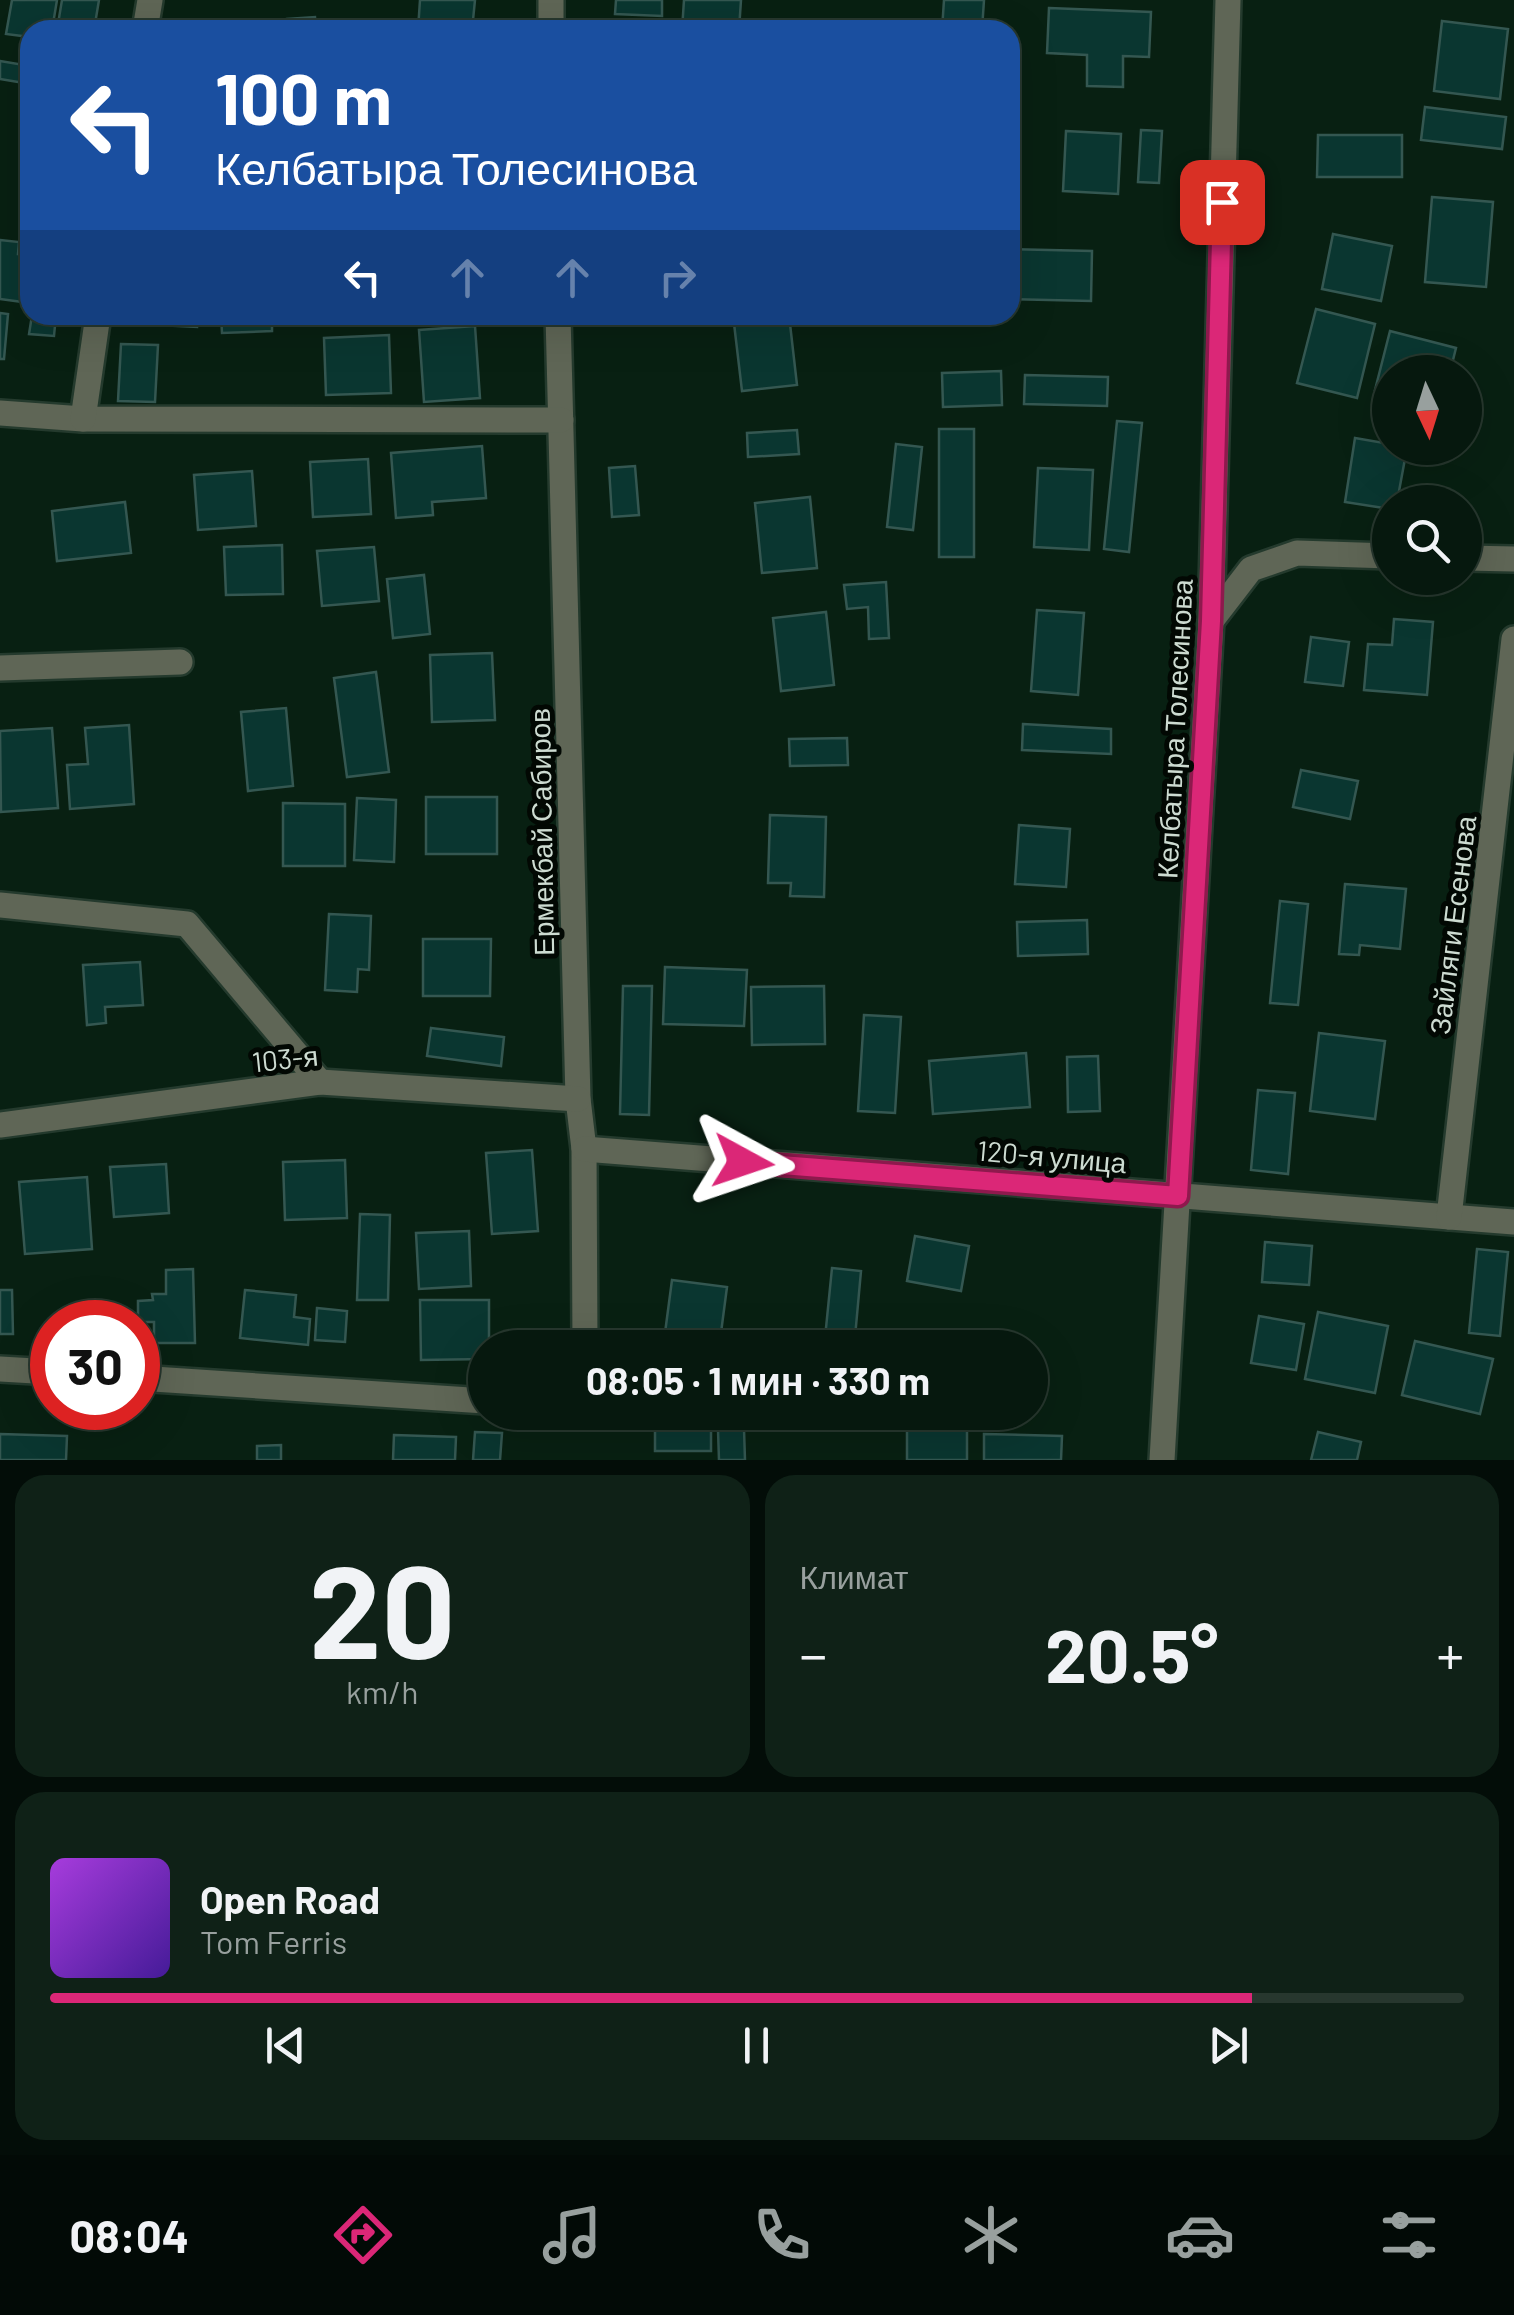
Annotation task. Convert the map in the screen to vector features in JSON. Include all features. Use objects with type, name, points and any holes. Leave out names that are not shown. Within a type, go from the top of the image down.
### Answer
[{"type":"street","name":"Келбатыра Толесинова","points":[[1162,1460],[1211,621],[1228,0]]},
{"type":"street","points":[[84,419],[97,325]]},
{"type":"street","name":"Ермекбай Сабиров","points":[[558,325],[578,1099],[584,1149],[585,1330]]},
{"type":"street","points":[[0,413],[84,419],[560,420]]},
{"type":"street","points":[[1211,621],[1251,569],[1297,553],[1372,555]]},
{"type":"street","points":[[1482,558],[1514,559]]},
{"type":"street","name":"Зайляги Есенова","points":[[1448,1217],[1504,818],[1514,639]]},
{"type":"street","points":[[0,668],[180,662]]},
{"type":"street","points":[[0,905],[188,924],[320,1082]]},
{"type":"street","name":"103-я","points":[[0,1125],[320,1082],[578,1099]]},
{"type":"street","name":"120-я улица","points":[[584,1149],[1514,1222]]},
{"type":"street","points":[[0,1369],[30,1371]]},
{"type":"street","points":[[160,1379],[468,1400]]},
{"type":"building","points":[[12,0],[57,0],[54,20],[20,20],[20,36],[6,34]]},
{"type":"building","points":[[62,0],[99,0],[96,20],[59,20]]},
{"type":"building","points":[[420,0],[475,0],[473,20],[419,20]]},
{"type":"building","points":[[616,0],[662,0],[662,16],[615,14]]},
{"type":"building","points":[[684,0],[741,0],[740,20],[683,20]]},
{"type":"building","points":[[944,0],[984,0],[983,20],[943,20]]},
{"type":"building","points":[[1049,8],[1151,12],[1149,57],[1123,56],[1123,87],[1087,86],[1087,55],[1047,53]]},
{"type":"building","points":[[1442,21],[1508,29],[1500,99],[1434,91]]},
{"type":"building","points":[[0,61],[20,64],[20,82],[0,79]]},
{"type":"building","points":[[1425,107],[1506,117],[1502,149],[1421,140]]},
{"type":"building","points":[[1141,130],[1162,131],[1159,183],[1138,182]]},
{"type":"building","points":[[1066,131],[1121,134],[1118,194],[1063,191]]},
{"type":"building","points":[[1318,135],[1402,135],[1402,177],[1317,177]]},
{"type":"building","points":[[1432,197],[1493,202],[1486,287],[1425,282]]},
{"type":"building","points":[[1333,234],[1392,246],[1381,301],[1322,289]]},
{"type":"building","points":[[0,240],[19,242],[20,302],[0,299]]},
{"type":"building","points":[[1020,249],[1092,251],[1091,301],[1020,299]]},
{"type":"building","points":[[1316,309],[1375,324],[1357,398],[1297,383]]},
{"type":"building","points":[[0,313],[8,314],[4,359],[0,359]]},
{"type":"building","points":[[30,325],[55,325],[54,336],[29,334]]},
{"type":"building","points":[[222,325],[272,325],[272,331],[222,333]]},
{"type":"building","points":[[734,325],[790,325],[797,385],[742,391]]},
{"type":"building","points":[[475,326],[480,398],[424,402],[419,330]]},
{"type":"building","points":[[1390,331],[1456,348],[1454,355],[1384,355]]},
{"type":"building","points":[[389,335],[391,393],[326,395],[324,338]]},
{"type":"building","points":[[121,344],[158,345],[155,402],[118,401]]},
{"type":"building","points":[[1001,371],[1002,405],[943,407],[942,373]]},
{"type":"building","points":[[1025,375],[1108,377],[1107,406],[1024,404]]},
{"type":"building","points":[[1117,421],[1142,423],[1129,552],[1104,549]]},
{"type":"building","points":[[939,429],[974,429],[974,557],[939,557]]},
{"type":"building","points":[[797,430],[799,454],[748,457],[747,433]]},
{"type":"building","points":[[1355,438],[1372,441],[1372,465],[1404,465],[1400,485],[1372,485],[1372,506],[1345,502]]},
{"type":"building","points":[[896,444],[922,447],[913,530],[887,527]]},
{"type":"building","points":[[482,446],[486,498],[432,502],[433,515],[396,518],[391,453]]},
{"type":"building","points":[[368,459],[371,514],[313,517],[310,462]]},
{"type":"building","points":[[635,466],[639,515],[612,517],[609,468]]},
{"type":"building","points":[[1038,468],[1093,470],[1089,550],[1034,547]]},
{"type":"building","points":[[252,471],[256,526],[198,530],[194,475]]},
{"type":"building","points":[[810,497],[817,568],[762,573],[755,503]]},
{"type":"building","points":[[125,502],[131,553],[57,561],[52,511]]},
{"type":"building","points":[[282,545],[283,594],[226,595],[224,547]]},
{"type":"building","points":[[374,547],[379,601],[322,606],[317,551]]},
{"type":"building","points":[[424,575],[430,634],[393,638],[387,579]]},
{"type":"building","points":[[886,582],[889,638],[869,639],[868,607],[847,609],[844,585]]},
{"type":"building","points":[[1037,610],[1084,613],[1078,695],[1031,691]]},
{"type":"building","points":[[826,612],[834,685],[781,691],[773,618]]},
{"type":"building","points":[[1394,619],[1433,622],[1427,695],[1364,690],[1368,644],[1392,645]]},
{"type":"building","points":[[1311,637],[1349,642],[1343,686],[1305,682]]},
{"type":"building","points":[[492,653],[495,720],[432,722],[430,655]]},
{"type":"building","points":[[376,672],[389,772],[347,777],[334,678]]},
{"type":"building","points":[[286,708],[293,786],[248,791],[241,712]]},
{"type":"building","points":[[1023,724],[1111,729],[1111,754],[1022,750]]},
{"type":"building","points":[[129,725],[134,804],[70,809],[67,765],[88,764],[85,728]]},
{"type":"building","points":[[52,728],[58,808],[1,812],[0,731]]},
{"type":"building","points":[[847,738],[848,765],[790,766],[789,739]]},
{"type":"building","points":[[1301,770],[1358,781],[1350,819],[1293,807]]},
{"type":"building","points":[[426,797],[497,797],[497,854],[426,854]]},
{"type":"building","points":[[357,798],[396,800],[394,862],[354,860]]},
{"type":"building","points":[[283,803],[345,804],[345,866],[283,866]]},
{"type":"building","points":[[770,815],[826,817],[824,897],[790,896],[791,883],[768,883]]},
{"type":"building","points":[[1019,825],[1070,829],[1066,887],[1015,884]]},
{"type":"building","points":[[1345,884],[1406,889],[1400,949],[1360,945],[1359,955],[1339,954]]},
{"type":"building","points":[[1280,901],[1308,904],[1298,1005],[1270,1003]]},
{"type":"building","points":[[329,914],[371,916],[369,970],[358,969],[357,992],[325,990]]},
{"type":"building","points":[[1087,920],[1088,954],[1018,956],[1017,922]]},
{"type":"building","points":[[423,939],[491,939],[490,996],[423,996]]},
{"type":"building","points":[[140,962],[143,1005],[105,1007],[106,1023],[87,1025],[83,965]]},
{"type":"building","points":[[665,967],[747,970],[744,1026],[663,1024]]},
{"type":"building","points":[[623,986],[652,986],[649,1115],[620,1114]]},
{"type":"building","points":[[824,986],[825,1044],[752,1045],[751,987]]},
{"type":"building","points":[[864,1015],[901,1017],[895,1113],[858,1111]]},
{"type":"building","points":[[431,1028],[504,1037],[501,1066],[427,1056]]},
{"type":"building","points":[[1319,1033],[1385,1041],[1375,1119],[1310,1111]]},
{"type":"building","points":[[1026,1053],[1030,1107],[933,1114],[929,1061]]},
{"type":"building","points":[[1098,1056],[1100,1111],[1068,1112],[1067,1057]]},
{"type":"building","points":[[1258,1090],[1295,1093],[1288,1174],[1251,1170]]},
{"type":"building","points":[[532,1150],[538,1231],[492,1234],[486,1153]]},
{"type":"building","points":[[345,1160],[347,1218],[285,1220],[283,1162]]},
{"type":"building","points":[[166,1164],[169,1213],[114,1217],[110,1167]]},
{"type":"building","points":[[87,1177],[92,1249],[25,1254],[19,1182]]},
{"type":"building","points":[[360,1214],[390,1215],[388,1300],[357,1300]]},
{"type":"building","points":[[469,1231],[471,1286],[419,1289],[416,1233]]},
{"type":"building","points":[[915,1236],[969,1246],[961,1291],[907,1281]]},
{"type":"building","points":[[1265,1242],[1312,1246],[1309,1285],[1262,1282]]},
{"type":"building","points":[[1477,1249],[1508,1252],[1500,1336],[1469,1333]]},
{"type":"building","points":[[832,1268],[861,1271],[856,1330],[826,1330]]},
{"type":"building","points":[[193,1269],[195,1343],[160,1343],[160,1300],[153,1300],[152,1294],[166,1294],[166,1270]]},
{"type":"building","points":[[672,1280],[727,1287],[721,1330],[665,1330]]},
{"type":"building","points":[[0,1290],[12,1290],[13,1334],[0,1334]]},
{"type":"building","points":[[245,1290],[296,1295],[294,1317],[310,1319],[308,1345],[240,1338]]},
{"type":"building","points":[[420,1300],[489,1300],[489,1330],[468,1330],[468,1359],[421,1360]]},
{"type":"building","points":[[317,1308],[347,1311],[345,1342],[315,1340]]},
{"type":"building","points":[[1318,1312],[1388,1326],[1375,1393],[1305,1379]]},
{"type":"building","points":[[1259,1316],[1304,1324],[1296,1370],[1251,1363]]},
{"type":"building","points":[[1415,1341],[1493,1359],[1480,1414],[1402,1395]]},
{"type":"building","points":[[655,1430],[711,1430],[711,1451],[655,1451]]},
{"type":"building","points":[[718,1430],[744,1430],[745,1460],[719,1460]]},
{"type":"building","points":[[907,1430],[967,1430],[967,1460],[907,1460]]},
{"type":"building","points":[[475,1432],[502,1433],[500,1460],[473,1460]]},
{"type":"building","points":[[1318,1432],[1361,1442],[1357,1460],[1311,1460]]},
{"type":"building","points":[[0,1434],[67,1436],[66,1460],[0,1460]]},
{"type":"building","points":[[984,1434],[1062,1436],[1061,1460],[984,1460]]},
{"type":"building","points":[[394,1435],[456,1437],[455,1460],[393,1460]]},
{"type":"building","points":[[281,1445],[281,1460],[257,1460],[257,1446]]},
{"type":"route","points":[[743,1162],[1178,1196],[1211,621],[1222,202]]}]
